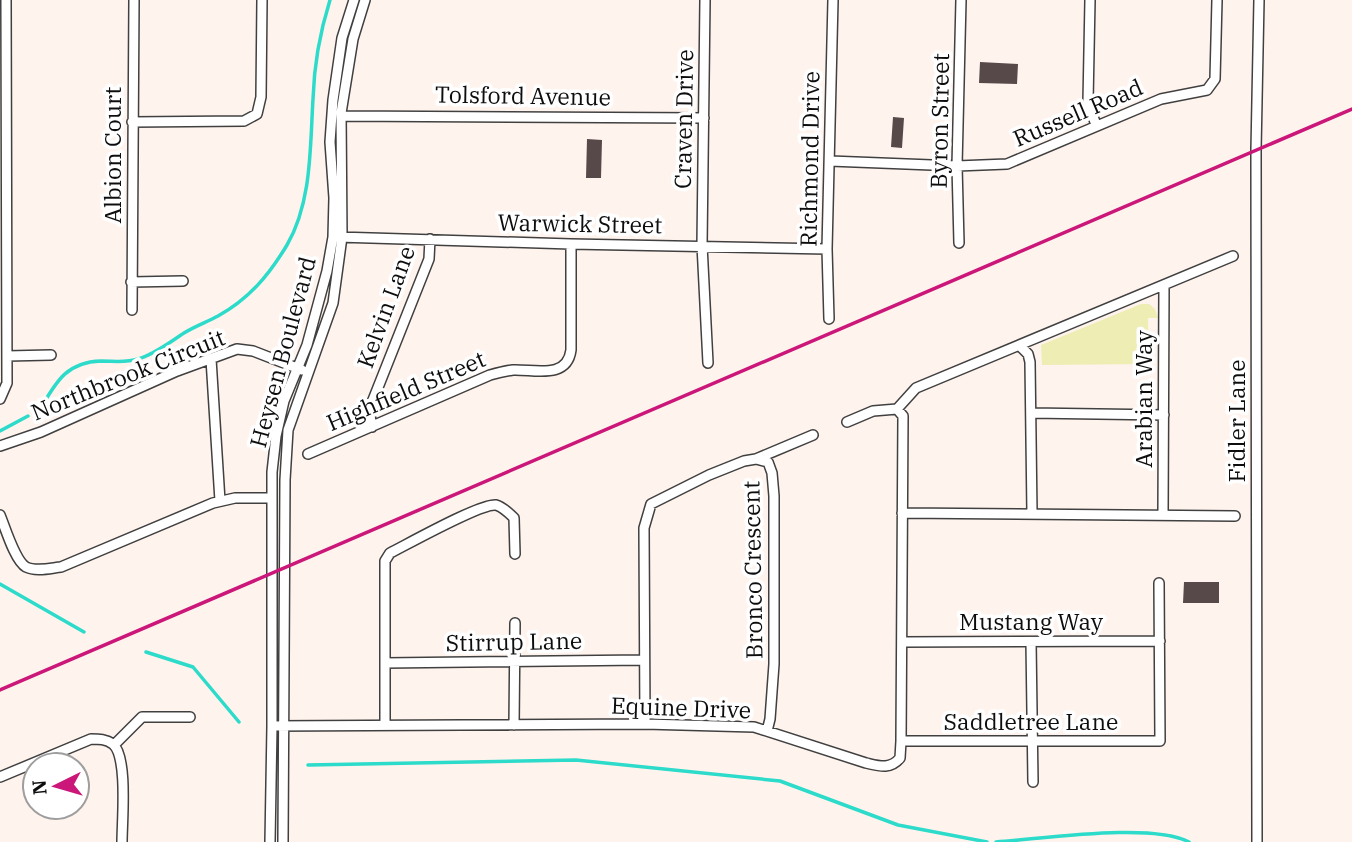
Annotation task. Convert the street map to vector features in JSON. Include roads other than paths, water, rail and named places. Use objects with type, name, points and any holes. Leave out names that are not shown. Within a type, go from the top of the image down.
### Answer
[{"type":"street","points":[[0,399],[7,383],[2,48],[6,0]]},
{"type":"street","name":"Albion Court","points":[[132,310],[134,0]]},
{"type":"street","points":[[132,122],[244,121],[257,114],[261,96],[262,0]]},
{"type":"street","name":"Heysen Boulevard","points":[[270,842],[272,498],[276,436],[285,401],[318,309],[337,237],[330,142],[333,100],[342,38],[354,0]]},
{"type":"street","name":"Heysen Boulevard","points":[[283,842],[285,474],[288,430],[333,303],[341,116],[353,39],[365,0]]},
{"type":"street","name":"Craven Drive","points":[[705,0],[702,245],[708,363]]},
{"type":"street","name":"Richmond Drive","points":[[829,319],[827,249],[833,0]]},
{"type":"street","name":"Byron Street","points":[[959,243],[957,166],[961,0]]},
{"type":"street","points":[[1090,0],[1088,102],[1096,125]]},
{"type":"street","name":"Russell Road","points":[[830,161],[957,166],[1007,164],[1161,99],[1207,90],[1212,85],[1216,66],[1217,0]]},
{"type":"street","name":"Fidler Lane","points":[[1257,842],[1256,150],[1259,0]]},
{"type":"street","name":"Tolsford Avenue","points":[[341,116],[704,118]]},
{"type":"street","name":"Warwick Street","points":[[337,237],[827,249]]},
{"type":"street","name":"Kelvin Lane","points":[[372,427],[369,410],[429,259],[430,239]]},
{"type":"street","name":"Highfield Street","points":[[308,454],[490,374],[511,370],[551,371],[564,366],[569,359],[570,350],[571,244]]},
{"type":"street","points":[[847,422],[873,411],[897,409],[916,388],[1233,256]]},
{"type":"street","points":[[131,282],[183,281]]},
{"type":"street","name":"Arabian Way","points":[[1163,515],[1164,285]]},
{"type":"street","points":[[1020,346],[1028,354],[1030,362],[1032,513]]},
{"type":"street","name":"Northbrook Circuit","points":[[0,446],[41,432],[177,371],[237,349],[253,351],[309,373]]},
{"type":"street","points":[[7,356],[51,355]]},
{"type":"street","points":[[211,359],[220,501]]},
{"type":"street","points":[[897,409],[903,416],[901,741]]},
{"type":"street","points":[[1031,413],[1164,415]]},
{"type":"street","points":[[756,459],[813,435]]},
{"type":"street","name":"Bronco Crescent","points":[[645,724],[644,528],[651,504],[709,475],[756,459],[768,463],[772,473],[774,496],[774,664],[767,731]]},
{"type":"street","points":[[0,515],[19,560],[27,567],[43,569],[61,566],[153,526],[220,501],[235,498],[272,498]]},
{"type":"street","points":[[385,725],[385,561],[390,553],[487,506],[495,505],[508,511],[514,518],[515,554]]},
{"type":"street","points":[[902,513],[1235,516]]},
{"type":"street","points":[[1160,583],[1160,641]]},
{"type":"street","points":[[514,725],[515,623]]},
{"type":"street","name":"Mustang Way","points":[[902,642],[1160,641]]},
{"type":"street","name":"Saddletree Lane","points":[[901,741],[1160,741],[1160,641]]},
{"type":"street","points":[[1031,642],[1033,782]]},
{"type":"street","name":"Stirrup Lane","points":[[385,663],[644,660]]},
{"type":"street","points":[[114,745],[142,717],[190,718]]},
{"type":"street","name":"Equine Drive","points":[[272,726],[645,724],[754,727],[883,767],[892,765],[900,758],[901,741]]},
{"type":"street","points":[[0,777],[91,739],[104,739],[114,745],[122,760],[122,842]]},
{"type":"waterway","points":[[42,406],[53,388],[72,369],[90,362],[138,359],[162,348],[229,309],[249,294],[273,266],[295,228],[305,193],[316,61],[330,0]]},
{"type":"waterway","points":[[0,431],[28,416]]},
{"type":"waterway","points":[[0,584],[84,632]]},
{"type":"waterway","points":[[146,652],[193,667],[239,722]]},
{"type":"waterway","points":[[308,765],[576,760],[780,781],[898,825],[987,842]]},
{"type":"waterway","points":[[996,842],[1124,832],[1172,836],[1189,842]]},
{"type":"railway","points":[[0,690],[1352,109]]}]
